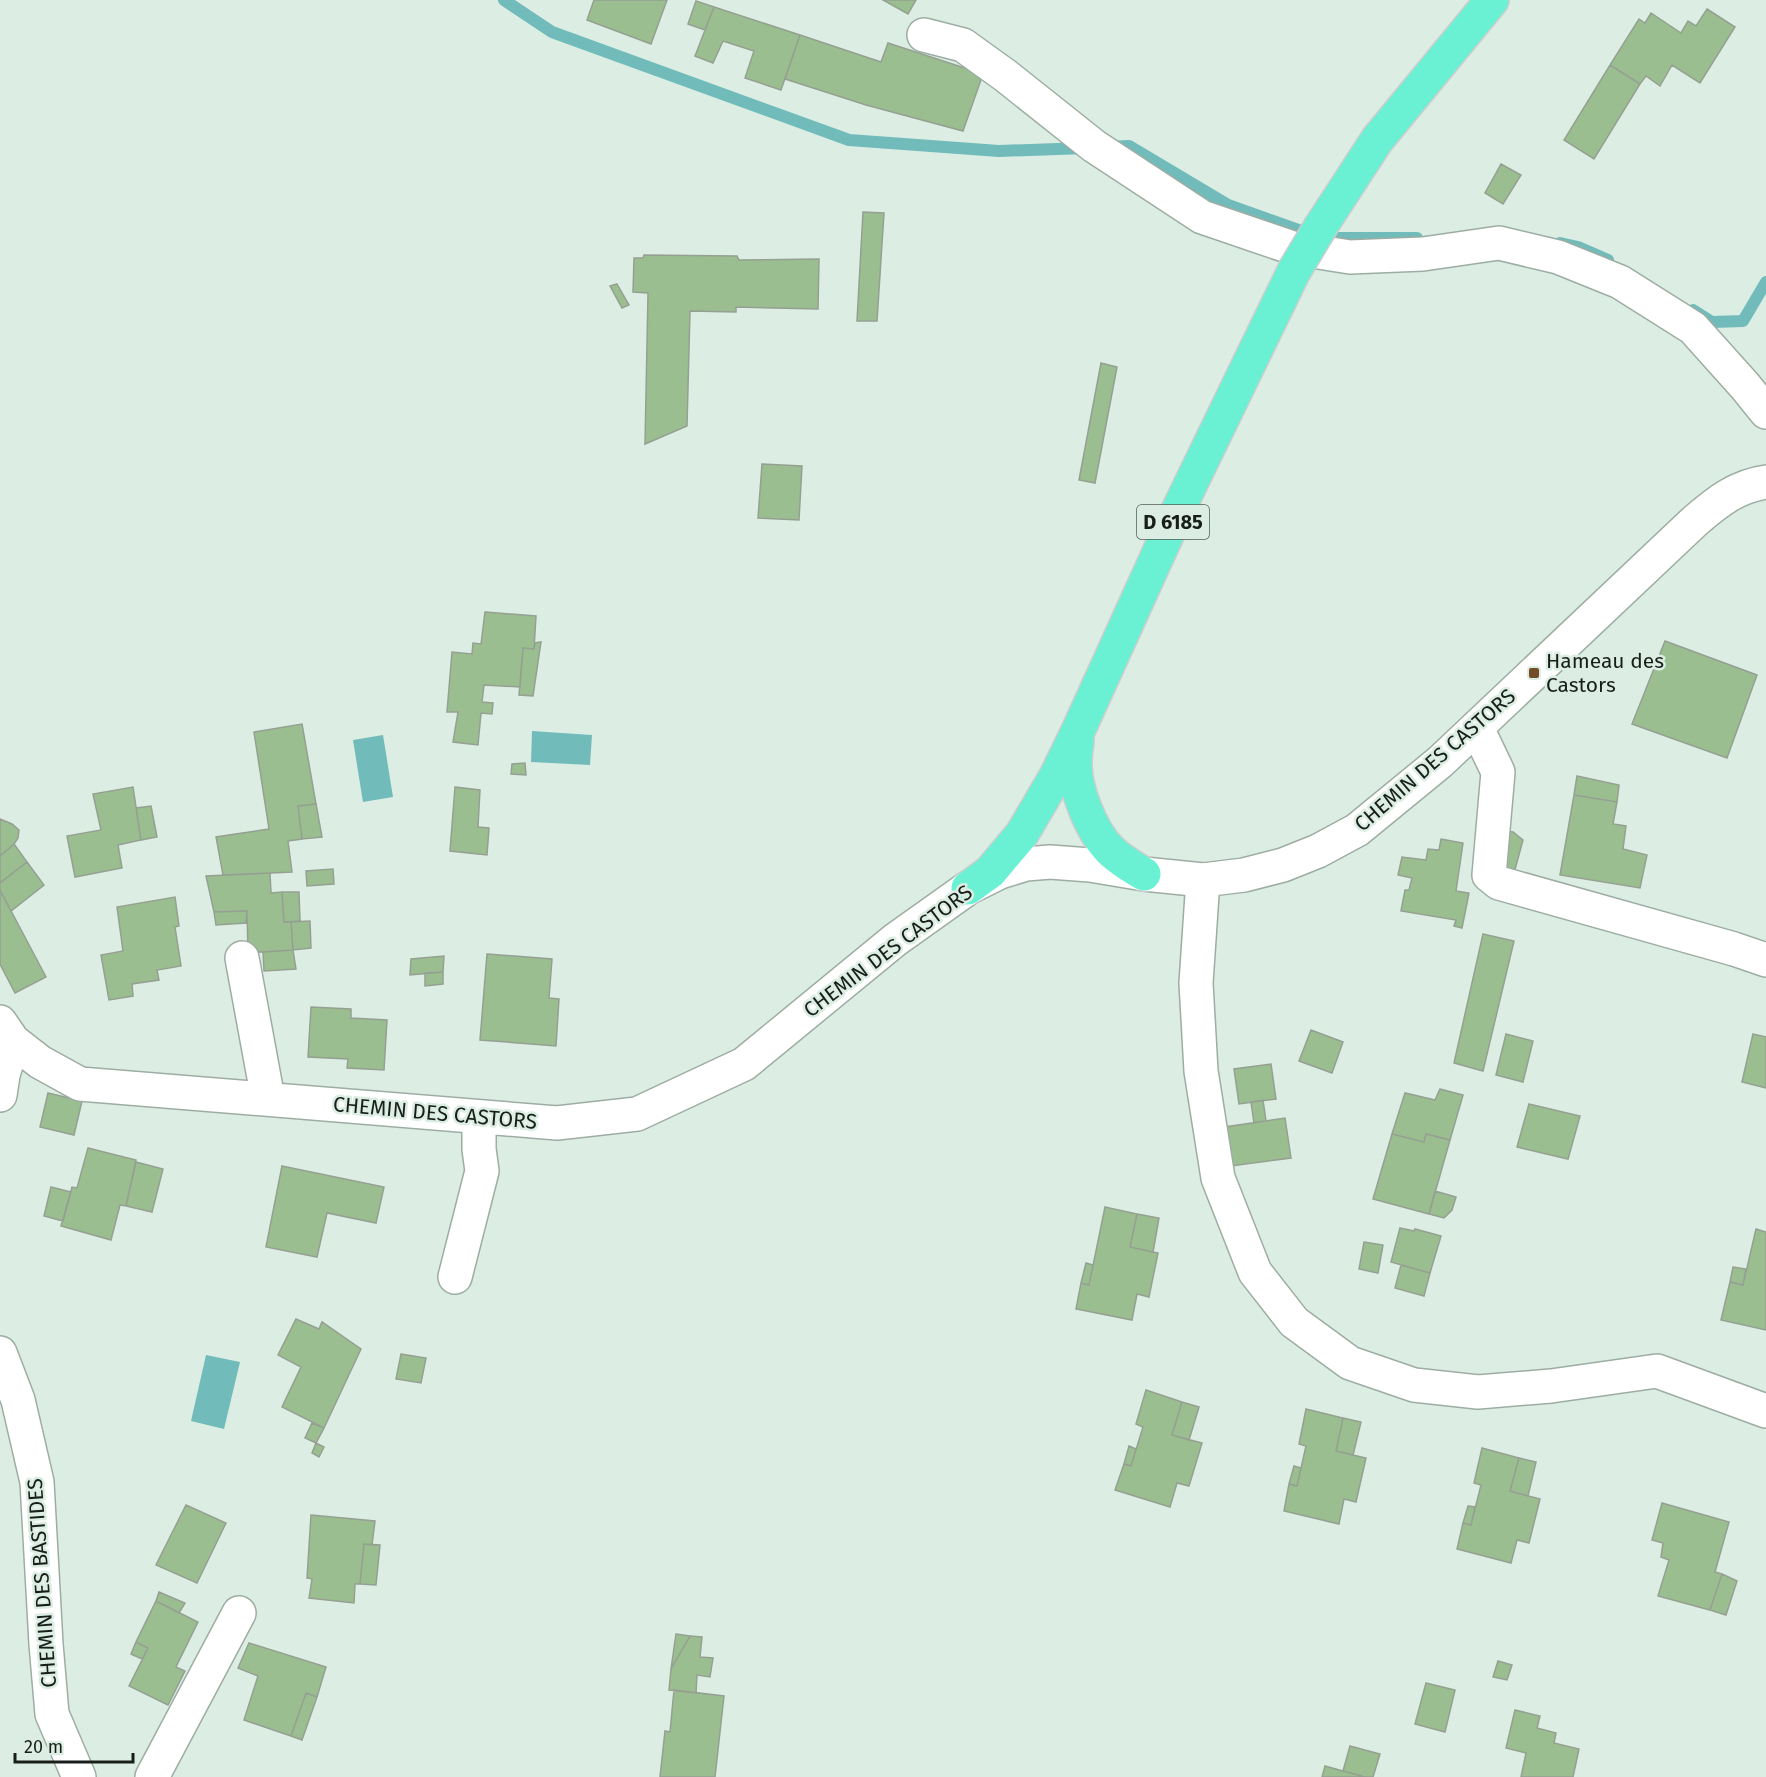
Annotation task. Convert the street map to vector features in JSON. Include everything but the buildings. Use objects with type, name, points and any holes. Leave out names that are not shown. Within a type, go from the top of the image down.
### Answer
[{"type":"highway","name":"D 6185","points":[[968,888],[990,872],[1022,834],[1056,776],[1181,504],[1294,271],[1377,140],[1492,0]]},
{"type":"highway","points":[[1078,731],[1075,762],[1077,779],[1089,818],[1098,836],[1109,849],[1122,861],[1144,874]]},
{"type":"street","points":[[924,35],[963,45],[1094,146],[1202,217],[1293,248],[1350,257],[1423,254],[1499,243],[1558,257],[1620,282],[1693,328],[1766,412]]},
{"type":"street","name":"CHEMIN DES CASTORS","points":[[6,1032],[40,1062],[80,1084],[556,1123],[637,1114],[744,1064],[895,940],[968,888],[1000,872],[1026,864],[1050,862],[1203,880],[1244,875],[1282,866],[1357,830],[1477,728],[1723,497],[1756,483],[1766,482]]},
{"type":"street","points":[[1477,728],[1498,772],[1489,875],[1499,883],[1766,960]]},
{"type":"street","points":[[1203,880],[1196,983],[1201,1071],[1218,1178],[1255,1272],[1294,1322],[1350,1363],[1414,1386],[1478,1392],[1551,1386],[1657,1371],[1766,1411]]},
{"type":"street","points":[[242,958],[268,1099]]},
{"type":"street","points":[[0,1095],[6,1032]]},
{"type":"street","points":[[455,1277],[482,1171],[479,1118]]},
{"type":"street","name":"CHEMIN DES BASTIDES","points":[[0,1353],[18,1400],[38,1482],[52,1714],[79,1777]]},
{"type":"street","points":[[152,1777],[239,1613]]},
{"type":"water","points":[[532,731],[592,735],[590,765],[531,762]]},
{"type":"water","points":[[383,735],[393,797],[363,802],[353,740]]},
{"type":"water","points":[[206,1355],[240,1362],[224,1429],[191,1421]]},
{"type":"waterway","points":[[504,0],[552,32],[849,140],[999,151],[1085,148]]},
{"type":"waterway","points":[[1109,147],[1129,146],[1228,205],[1321,238],[1417,238]]},
{"type":"waterway","points":[[1560,243],[1578,247],[1608,260]]},
{"type":"waterway","points":[[1693,310],[1712,322],[1743,321],[1766,282]]},
{"type":"place","name":"Hameau des Castors","points":[[1534,673]]}]
